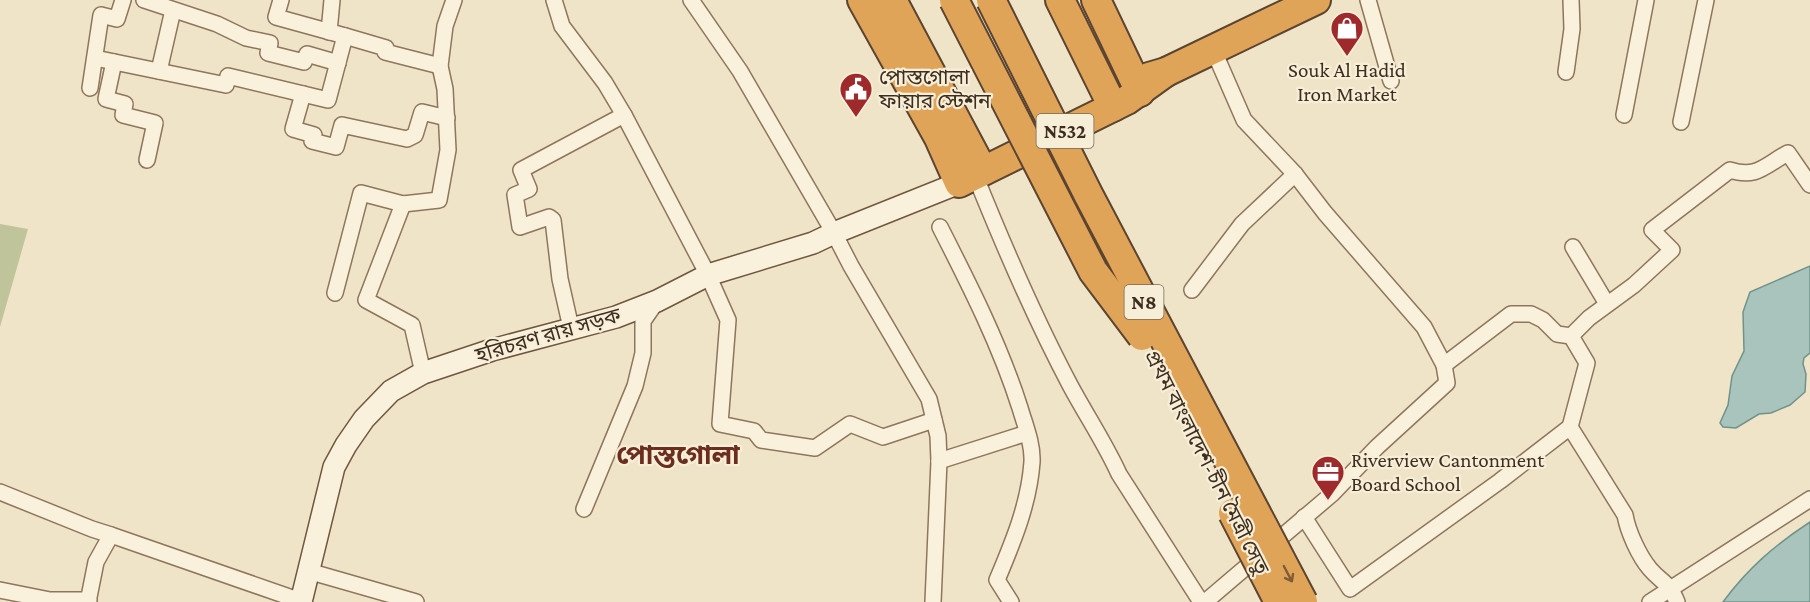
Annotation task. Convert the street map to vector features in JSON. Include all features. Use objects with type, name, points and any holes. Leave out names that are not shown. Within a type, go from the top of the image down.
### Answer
[{"type":"highway","points":[[862,0],[939,138],[970,172]]},
{"type":"highway","points":[[883,0],[933,92],[970,172]]},
{"type":"highway","points":[[892,0],[970,172]]},
{"type":"highway","points":[[954,0],[1093,271],[1150,332]]},
{"type":"highway","name":"প্রথম বাংলাদেশ-চীন মৈত্রী সেতু","points":[[972,0],[1150,332],[1279,602]]},
{"type":"highway","name":"N8","points":[[991,0],[1150,332],[1303,602]]},
{"type":"highway","points":[[1002,0],[1137,250],[1150,332]]},
{"type":"highway","points":[[1060,0],[1124,95]]},
{"type":"highway","points":[[1075,0],[1124,95]]},
{"type":"highway","points":[[1096,0],[1124,95]]},
{"type":"highway","name":"N532","points":[[970,172],[1166,72],[1316,0]]},
{"type":"main road","name":"হরিচরণ রায় সড়ক","points":[[301,602],[334,466],[364,419],[391,391],[423,373],[492,350],[616,316],[657,301],[708,275],[813,243],[834,232],[925,196],[970,172]]},
{"type":"street","points":[[90,88],[101,15],[117,19],[123,0]]},
{"type":"street","points":[[144,0],[218,24],[246,38],[270,43],[268,53],[304,62],[307,54],[338,63]]},
{"type":"street","points":[[281,0],[276,17],[386,48],[385,52],[440,66]]},
{"type":"street","points":[[329,32],[332,0]]},
{"type":"street","points":[[335,293],[361,194],[403,204],[439,200],[448,150],[446,89],[440,66],[446,26],[454,0]]},
{"type":"street","points":[[554,0],[562,26],[605,82],[624,115],[708,275],[728,320],[720,424],[754,431],[761,440],[816,448],[850,424],[883,437],[934,420]]},
{"type":"street","points":[[692,0],[740,71],[929,399],[938,436],[939,461],[933,602]]},
{"type":"street","points":[[1368,0],[1390,81]]},
{"type":"street","points":[[1566,72],[1572,29],[1571,0]]},
{"type":"street","points":[[1624,116],[1646,0]]},
{"type":"street","points":[[1681,122],[1706,0]]},
{"type":"street","points":[[159,70],[173,9]]},
{"type":"street","points":[[95,58],[226,85],[228,76],[328,100],[345,36]]},
{"type":"street","points":[[970,172],[1015,274],[1071,387],[1110,453],[1119,474],[1203,602],[1332,494],[1377,447],[1447,383],[1444,365],[1424,327],[1325,213],[1295,174],[1244,120],[1213,49]]},
{"type":"street","points":[[114,62],[106,99],[126,104],[123,115],[155,123],[147,160]]},
{"type":"street","points":[[303,94],[293,129],[314,135],[312,141],[336,147],[342,125],[406,139],[415,135],[422,112],[447,118]]},
{"type":"street","points":[[571,328],[560,279],[554,220],[549,217],[520,227],[515,195],[529,189],[521,170],[624,115]]},
{"type":"street","points":[[1571,336],[1588,318],[1634,285],[1672,250],[1652,230],[1730,170],[1741,174],[1752,174],[1788,153],[1810,185]]},
{"type":"street","points":[[1192,290],[1242,224],[1295,174]]},
{"type":"street","points":[[403,204],[366,300],[412,324],[423,373]]},
{"type":"street","points":[[940,227],[987,320],[1011,380],[1027,433],[1032,459],[1028,492],[1020,523],[997,580],[1011,602]]},
{"type":"street","points":[[1573,247],[1607,304]]},
{"type":"street","points":[[584,509],[635,386],[644,353],[643,321],[657,301]]},
{"type":"street","points":[[1304,517],[1350,589],[1500,481],[1570,427],[1587,363],[1571,336],[1557,333],[1543,320],[1531,314],[1511,314],[1444,365]]},
{"type":"street","points":[[1570,427],[1625,516],[1628,529],[1649,568],[1675,595]]},
{"type":"street","points":[[939,461],[1027,433]]},
{"type":"street","points":[[0,492],[92,529],[301,602]]},
{"type":"street","points":[[1650,602],[1675,595],[1810,499]]},
{"type":"street","points":[[0,590],[50,600],[88,601],[96,562],[111,535]]},
{"type":"street","points":[[308,571],[417,602]]},
{"type":"green space","points":[[0,224],[28,229],[0,327]]},
{"type":"water","points":[[1810,266],[1810,353],[1804,358],[1803,364],[1806,374],[1805,392],[1790,405],[1771,413],[1759,414],[1736,428],[1723,427],[1720,423],[1728,405],[1732,376],[1744,351],[1743,312],[1750,292]]},
{"type":"water","points":[[1810,522],[1810,602],[1723,602],[1742,578],[1763,558]]},
{"type":"place","name":"Souk Al Hadid Iron Market","points":[[1347,57]]},
{"type":"place","name":"পোস্তগোলা ফায়ার স্টেশন","points":[[856,118]]},
{"type":"place","name":"Riverview Cantonment Board School","points":[[1328,501]]},
{"type":"district","name":"পোস্তগোলা","points":[[678,455]]}]
